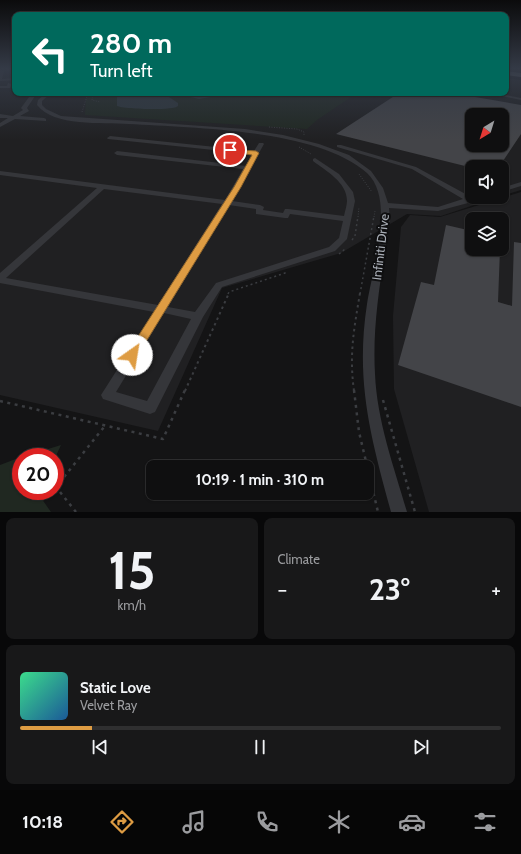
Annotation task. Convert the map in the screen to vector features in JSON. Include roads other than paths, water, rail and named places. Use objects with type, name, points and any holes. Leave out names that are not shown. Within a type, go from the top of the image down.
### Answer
[{"type":"street","points":[[0,125],[26,111],[24,108],[25,104],[32,96]]},
{"type":"street","name":"Infiniti Drive","points":[[45,96],[40,101],[40,108],[50,114],[62,118],[237,130],[301,141],[332,151],[362,167],[375,180],[382,192],[385,205],[384,231],[369,325],[368,356],[370,391],[378,434],[399,512]]},
{"type":"street","points":[[505,96],[521,99]]},
{"type":"street","points":[[0,116],[44,120]]},
{"type":"street","points":[[110,138],[149,149],[198,155],[248,168]]},
{"type":"street","points":[[261,144],[248,168],[107,395],[150,408],[198,316],[219,285],[332,249],[343,239],[351,201],[344,184],[337,175],[314,157]]},
{"type":"street","points":[[339,146],[408,165],[465,197]]},
{"type":"street","points":[[117,153],[149,149],[198,155],[256,153]]},
{"type":"street","points":[[0,173],[260,208],[259,212],[285,216],[288,211],[348,219]]},
{"type":"street","points":[[509,188],[521,184]]},
{"type":"street","points":[[0,279],[103,186]]},
{"type":"street","points":[[385,205],[438,209],[465,201]]},
{"type":"street","points":[[0,279],[198,316]]}]
